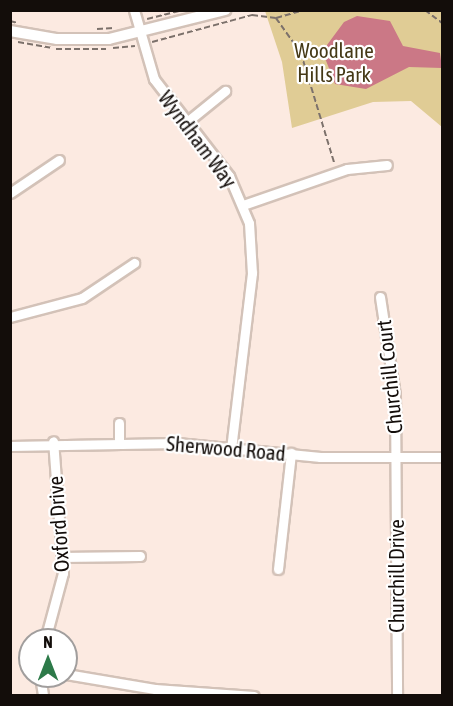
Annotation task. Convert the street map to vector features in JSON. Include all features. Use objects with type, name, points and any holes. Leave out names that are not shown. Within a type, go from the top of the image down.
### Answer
[{"type":"street","name":"Wyndham Way","points":[[134,10],[137,42],[154,79],[229,176],[243,205],[252,273],[231,448]]},
{"type":"street","points":[[10,31],[75,40],[137,42],[225,10]]},
{"type":"street","points":[[188,121],[225,91]]},
{"type":"street","points":[[10,193],[59,160]]},
{"type":"street","points":[[243,205],[337,172],[387,165]]},
{"type":"street","points":[[10,317],[82,298],[134,263]]},
{"type":"street","name":"Churchill Court","points":[[380,297],[394,383],[396,457]]},
{"type":"street","points":[[119,423],[119,442]]},
{"type":"street","name":"Sherwood Road","points":[[10,446],[53,441],[119,442],[291,453],[442,457]]},
{"type":"street","name":"Oxford Drive","points":[[49,628],[62,585],[53,441]]},
{"type":"street","points":[[278,569],[291,453]]},
{"type":"street","name":"Churchill Drive","points":[[396,457],[397,696]]},
{"type":"street","points":[[61,557],[140,556]]},
{"type":"street","points":[[78,676],[164,690],[254,696]]},
{"type":"path","points":[[136,22],[182,10]]},
{"type":"path","points":[[267,16],[269,10]]},
{"type":"path","points":[[137,42],[267,16],[276,18],[304,10]]},
{"type":"path","points":[[425,10],[442,22]]},
{"type":"path","points":[[276,18],[301,53],[337,172]]},
{"type":"path","points":[[10,21],[27,25]]},
{"type":"path","points":[[93,30],[120,27]]},
{"type":"green space","name":"Woodlane Hills Park","points":[[265,11],[442,11],[442,127],[411,101],[373,102],[292,128],[282,62]]},
{"type":"shaded area","points":[[357,16],[390,21],[403,46],[440,53],[442,68],[409,67],[366,89],[335,84],[325,58],[327,45],[344,22]]}]
